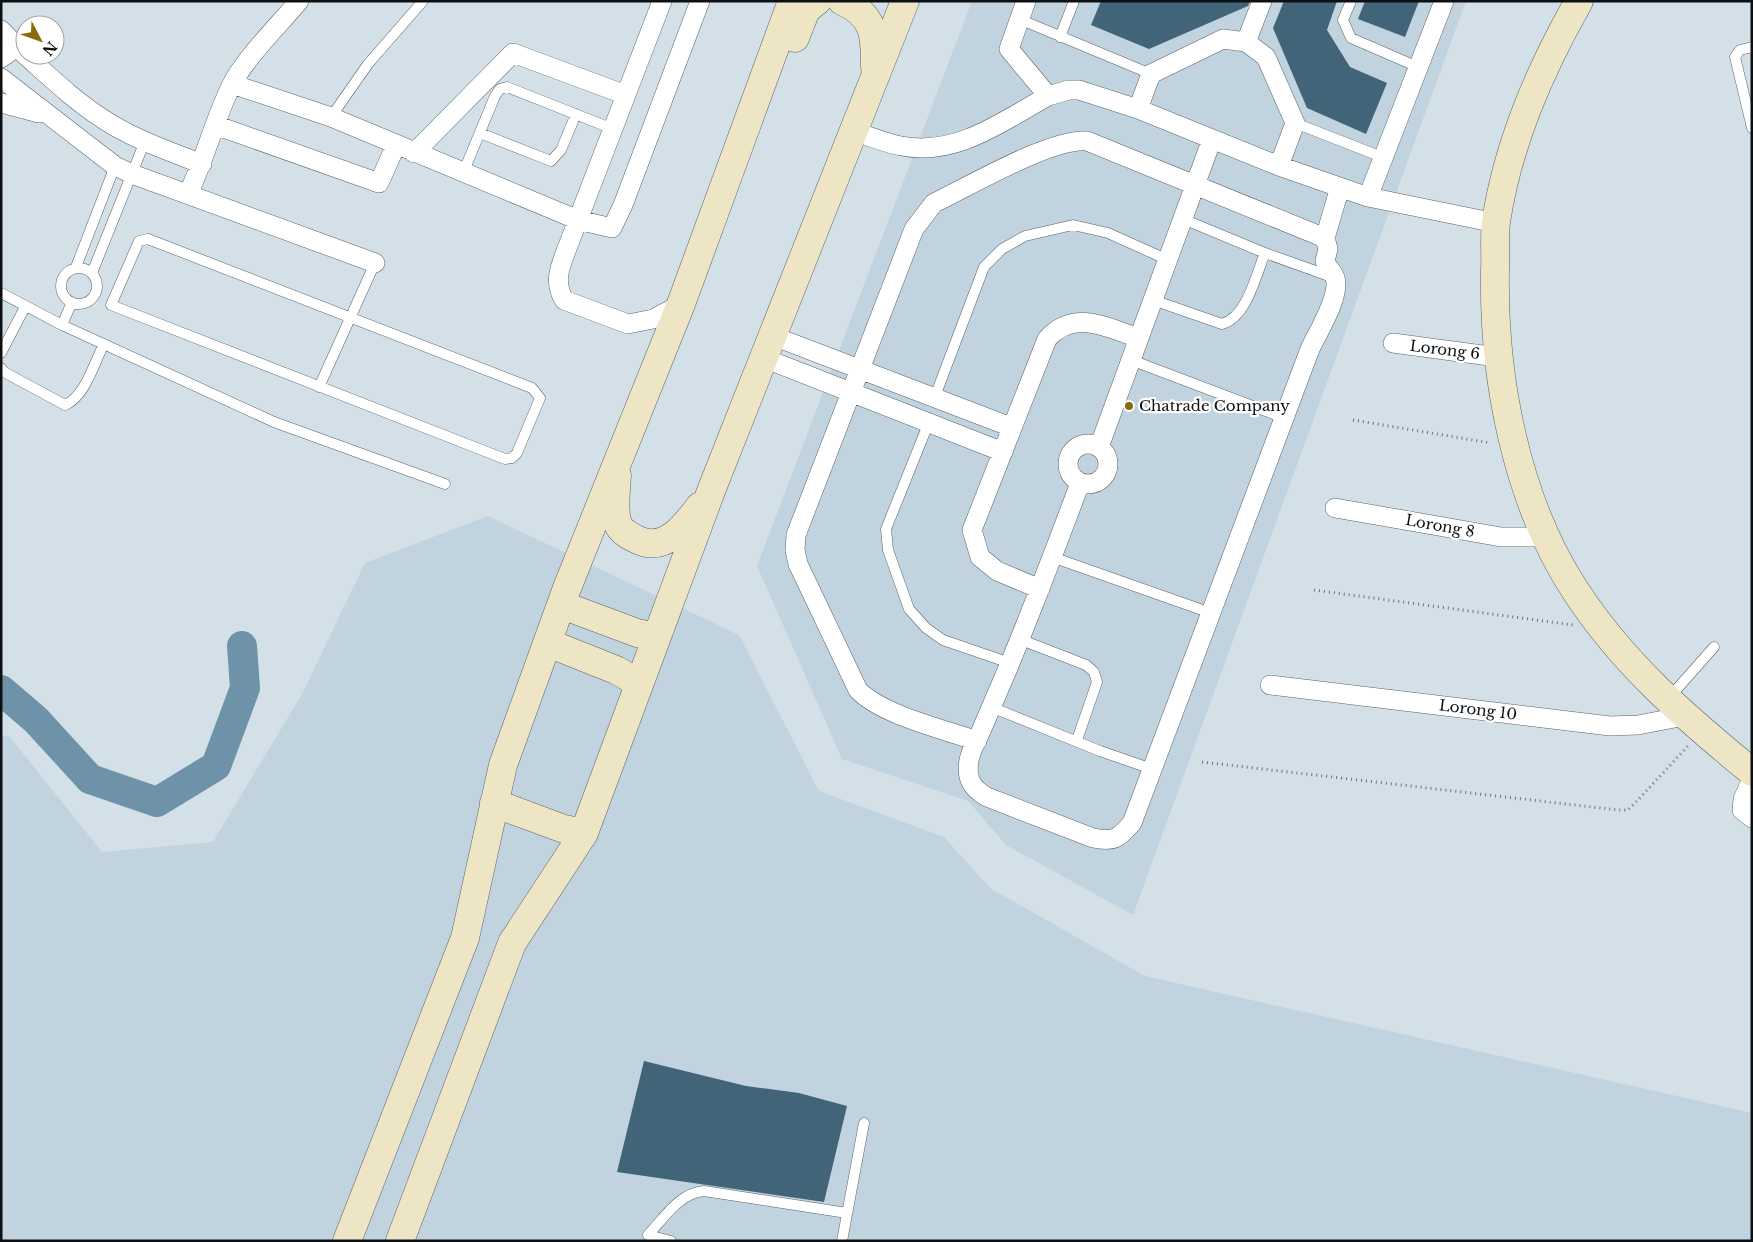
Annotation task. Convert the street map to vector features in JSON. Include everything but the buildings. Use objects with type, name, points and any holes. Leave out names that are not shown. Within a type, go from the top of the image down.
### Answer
[{"type":"street","points":[[188,194],[202,164],[215,125],[232,84],[298,1]]},
{"type":"street","points":[[662,1],[558,272],[558,290],[564,300],[628,324],[653,319],[681,304]]},
{"type":"street","points":[[232,84],[331,117],[578,220],[609,228],[614,226],[700,1]]},
{"type":"street","points":[[347,1241],[465,938],[503,765],[562,605],[681,304],[792,1]]},
{"type":"street","points":[[714,216],[730,197],[737,184],[806,10],[816,1]]},
{"type":"street","points":[[842,1],[853,6],[866,16],[872,27],[875,41],[874,78]]},
{"type":"street","points":[[1026,1],[1010,49],[1048,96]]},
{"type":"street","points":[[1246,42],[1262,1]]},
{"type":"street","points":[[1368,197],[1444,1]]},
{"type":"street","points":[[1579,1],[1552,48],[1520,123],[1496,223],[1494,309],[1497,357],[1514,447],[1545,535],[1574,589],[1596,620],[1630,663],[1685,716],[1752,772]]},
{"type":"street","points":[[400,1241],[512,943],[584,833],[711,491],[874,78],[901,3]]},
{"type":"street","points":[[1,30],[15,45]]},
{"type":"street","points":[[1138,109],[1151,74],[1223,39],[1246,42],[1266,57],[1295,123],[1279,166]]},
{"type":"street","points":[[215,125],[379,183],[405,149],[514,53],[626,95]]},
{"type":"street","points":[[1,58],[15,54]]},
{"type":"street","points":[[37,65],[80,103],[104,120],[145,141],[202,164]]},
{"type":"street","points":[[1,78],[45,114],[124,170],[375,263]]},
{"type":"street","points":[[853,131],[901,146],[942,148],[966,140],[1048,96],[1069,90],[1079,90],[1138,109],[1279,166],[1368,197],[1496,223]]},
{"type":"street","points":[[1,103],[45,114]]},
{"type":"street","points":[[1099,447],[1196,187],[1212,139]]},
{"type":"street","points":[[977,741],[883,708],[867,699],[858,690],[798,564],[796,550],[796,534],[914,229],[934,203],[1045,150],[1076,140],[1087,141],[1325,238]]},
{"type":"street","points":[[1080,483],[1040,589],[970,759],[969,777],[974,790],[987,797],[1093,838],[1108,840],[1119,837],[1132,823],[1310,349],[1332,303],[1336,288],[1336,278],[1324,261],[1328,249],[1325,238],[1340,187]]},
{"type":"street","points":[[1040,589],[997,571],[980,557],[972,530],[1011,427],[1047,339],[1057,328],[1074,321],[1100,325],[1139,338]]},
{"type":"street","name":"Lorong 6","points":[[1392,343],[1497,357]]},
{"type":"street","points":[[768,347],[858,370],[1011,427]]},
{"type":"street","points":[[768,347],[852,390],[1003,452]]},
{"type":"street","points":[[1085,444],[1099,447],[1107,459],[1106,473],[1095,483],[1080,483],[1072,477],[1068,469],[1070,455],[1076,447],[1085,444]]},
{"type":"street","points":[[619,458],[616,502],[619,526],[629,536],[641,542],[654,544],[665,542],[689,520],[711,491]]},
{"type":"street","name":"Lorong 8","points":[[1336,508],[1501,537],[1545,535]]},
{"type":"street","points":[[562,605],[637,633],[656,637]]},
{"type":"street","points":[[548,643],[616,670],[639,683]]},
{"type":"street","name":"Lorong 10","points":[[1270,685],[1610,726],[1638,725],[1685,716]]},
{"type":"street","points":[[1752,779],[1742,799],[1742,810],[1752,818]]},
{"type":"street","points":[[494,802],[564,829],[584,833]]},
{"type":"lane","points":[[331,117],[368,64],[423,1]]},
{"type":"lane","points":[[1060,37],[1074,1]]},
{"type":"lane","points":[[1350,1],[1343,20],[1351,38],[1418,67]]},
{"type":"lane","points":[[1019,19],[1151,74]]},
{"type":"lane","points":[[1752,48],[1740,50],[1735,57],[1752,128]]},
{"type":"lane","points":[[463,173],[494,96],[500,89],[507,87],[613,129]]},
{"type":"lane","points":[[480,133],[551,161],[561,150],[576,114]]},
{"type":"lane","points":[[1295,123],[1382,157]]},
{"type":"lane","points":[[124,170],[92,272],[98,285],[94,298],[82,305],[72,302],[61,291],[64,275],[76,268],[124,170],[145,141]]},
{"type":"lane","points":[[1183,219],[1265,253],[1336,278]]},
{"type":"lane","points":[[934,398],[984,267],[1002,249],[1025,236],[1073,226],[1108,233],[1168,260]]},
{"type":"lane","points":[[94,298],[111,306],[505,459],[512,458],[517,453],[540,398],[532,388],[148,239],[139,241],[111,306]]},
{"type":"lane","points":[[1153,300],[1222,324],[1230,321],[1241,312],[1265,253]]},
{"type":"lane","points":[[319,387],[375,263]]},
{"type":"lane","points":[[76,268],[92,272]]},
{"type":"lane","points":[[1,293],[62,325],[274,422],[445,484]]},
{"type":"lane","points":[[62,325],[72,302]]},
{"type":"lane","points":[[1,353],[25,307]]},
{"type":"lane","points":[[1,368],[4,372],[65,405],[73,402],[81,391],[104,344]]},
{"type":"lane","points":[[1131,360],[1284,418]]},
{"type":"lane","points":[[929,422],[886,529],[888,550],[909,608],[926,628],[943,640],[1010,663]]},
{"type":"lane","points":[[1052,557],[1210,613]]},
{"type":"lane","points":[[1019,639],[1086,665],[1094,672],[1097,682],[1077,740]]},
{"type":"lane","points":[[1685,716],[1714,647]]},
{"type":"lane","points":[[991,707],[1152,769]]},
{"type":"lane","points":[[842,1241],[864,1123]]},
{"type":"lane","points":[[671,1241],[648,1235],[681,1199],[693,1192],[704,1191],[847,1213]]},
{"type":"path","points":[[1353,420],[1514,447]]},
{"type":"path","points":[[1314,590],[1583,626],[1596,620]]},
{"type":"path","points":[[1202,762],[1628,810],[1685,716]]},
{"type":"shaded area","points":[[972,1],[1466,1],[1133,915],[1006,845],[968,801],[842,759],[757,566]]},
{"type":"shaded area","points":[[488,516],[739,635],[819,791],[944,837],[990,888],[1145,976],[1752,1113],[1752,1241],[1,1241],[1,736],[9,736],[102,852],[213,842],[302,694],[365,563]]},
{"type":"waterway","points":[[1,690],[36,720],[90,779],[157,802],[216,766],[245,688],[242,646]]},
{"type":"place","name":"Chatrade Company","points":[[1129,406]]}]
